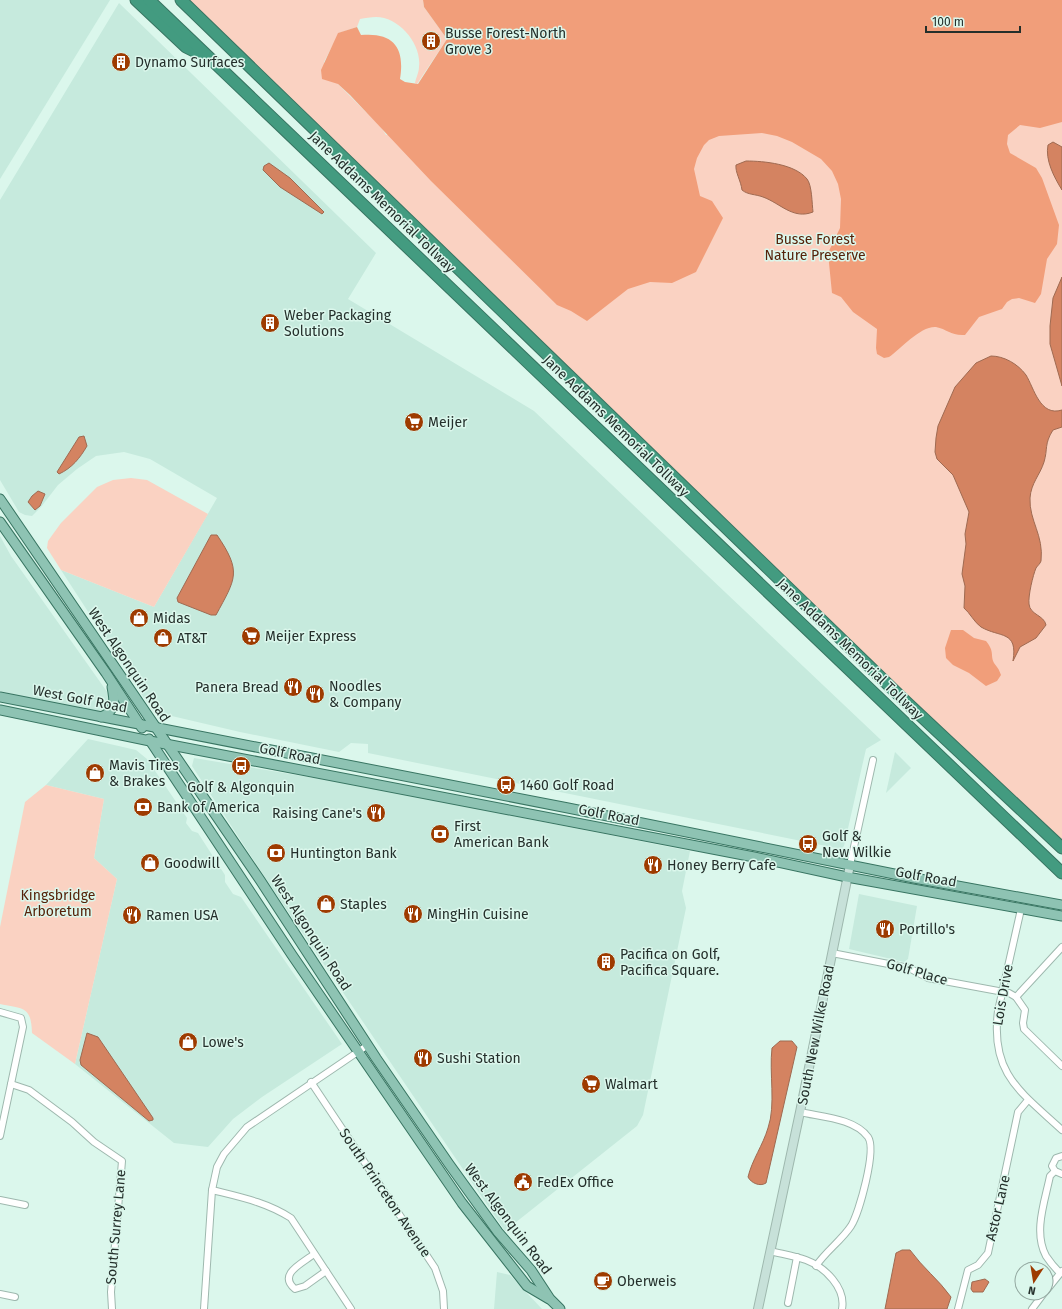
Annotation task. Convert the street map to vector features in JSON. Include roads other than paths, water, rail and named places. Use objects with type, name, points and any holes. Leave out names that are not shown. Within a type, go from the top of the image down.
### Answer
[{"type":"highway","points":[[136,0],[186,48],[208,57]]},
{"type":"highway","name":"Jane Addams Memorial Tollway","points":[[149,0],[1062,873]]},
{"type":"highway","name":"Jane Addams Memorial Tollway","points":[[181,0],[904,700],[1062,848]]},
{"type":"main road","name":"West Algonquin Road","points":[[0,499],[260,880],[368,1045],[498,1232],[531,1270],[550,1300]]},
{"type":"main road","name":"West Algonquin Road","points":[[0,522],[110,680],[288,949],[462,1203],[527,1286],[550,1300],[560,1309]]},
{"type":"main road","points":[[101,717],[107,714],[114,706],[115,699],[110,680]]},
{"type":"main road","name":"West Golf Road","points":[[0,697],[155,728]]},
{"type":"main road","name":"West Golf Road","points":[[0,710],[150,741]]},
{"type":"main road","name":"Golf Road","points":[[155,728],[561,806],[850,865],[1062,906]]},
{"type":"main road","name":"Golf Road","points":[[150,741],[847,877],[1062,916]]},
{"type":"main road","name":"South New Wilke Road","points":[[758,1309],[850,865]]},
{"type":"street","name":"South New Wilke Road","points":[[850,865],[873,760]]},
{"type":"street","name":"Lois Drive","points":[[1020,909],[996,1024],[999,1053],[1009,1078],[1028,1100],[1060,1126]]},
{"type":"street","points":[[1062,947],[1016,997],[1025,1010],[1023,1023],[1024,1029],[1062,1066]]},
{"type":"street","name":"Golf Place","points":[[832,953],[910,968],[928,978],[1002,992],[1016,997]]},
{"type":"street","points":[[0,1012],[18,1016],[22,1021],[23,1027],[0,1136]]},
{"type":"street","points":[[204,1309],[212,1190],[217,1167],[220,1161],[247,1127],[311,1082],[368,1045]]},
{"type":"street","name":"South Princeton Avenue","points":[[311,1082],[435,1268],[443,1291],[444,1309]]},
{"type":"street","name":"South Surrey Lane","points":[[11,1084],[29,1090],[94,1142],[122,1161],[111,1292],[112,1309]]},
{"type":"street","name":"Astor Lane","points":[[958,1309],[968,1270],[978,1265],[988,1253],[1018,1112],[1028,1100]]},
{"type":"street","points":[[800,1112],[847,1122],[868,1137],[870,1145],[868,1172],[852,1224],[816,1266]]},
{"type":"street","points":[[1062,1156],[1054,1160],[1052,1166],[1055,1171],[1062,1174]]},
{"type":"street","points":[[1054,1281],[1061,1272],[1046,1256],[1041,1242],[1040,1228],[1050,1176],[1055,1171]]},
{"type":"street","points":[[212,1190],[252,1200],[276,1208],[291,1218],[351,1309]]},
{"type":"street","points":[[0,1200],[25,1205]]},
{"type":"street","points":[[770,1251],[797,1257],[816,1266],[830,1277],[841,1291],[842,1309]]},
{"type":"street","points":[[314,1254],[290,1272],[288,1278],[290,1284],[295,1289],[305,1286],[326,1271]]},
{"type":"street","points":[[788,1303],[797,1257]]},
{"type":"street","points":[[0,1294],[15,1297]]},
{"type":"place","name":"Busse Forest-North Grove 3","points":[[431,41]]},
{"type":"place","name":"Dynamo Surfaces","points":[[121,62]]},
{"type":"place","name":"Weber Packaging Solutions","points":[[270,323]]},
{"type":"place","name":"Meijer","points":[[414,422]]},
{"type":"place","name":"Midas","points":[[139,618]]},
{"type":"place","name":"Meijer Express","points":[[251,636]]},
{"type":"place","name":"AT&T","points":[[163,638]]},
{"type":"place","name":"Panera Bread","points":[[293,687]]},
{"type":"place","name":"Noodles & Company","points":[[315,694]]},
{"type":"place","name":"Golf & Algonquin","points":[[241,766]]},
{"type":"place","name":"Mavis Tires & Brakes","points":[[95,773]]},
{"type":"place","name":"1460 Golf Road","points":[[506,785]]},
{"type":"place","name":"Bank of America","points":[[143,807]]},
{"type":"place","name":"Raising Cane's","points":[[376,813]]},
{"type":"place","name":"First American Bank","points":[[440,834]]},
{"type":"place","name":"Golf & New Wilkie","points":[[808,844]]},
{"type":"place","name":"Huntington Bank","points":[[276,853]]},
{"type":"place","name":"Goodwill","points":[[150,863]]},
{"type":"place","name":"Honey Berry Cafe","points":[[653,865]]},
{"type":"place","name":"Staples","points":[[326,904]]},
{"type":"place","name":"MingHin Cuisine","points":[[413,914]]},
{"type":"place","name":"Ramen USA","points":[[132,915]]},
{"type":"place","name":"Portillo's","points":[[885,929]]},
{"type":"place","name":"Pacifica on Golf, Pacifica Square.","points":[[606,962]]},
{"type":"place","name":"Lowe's","points":[[188,1042]]},
{"type":"place","name":"Sushi Station","points":[[423,1058]]},
{"type":"place","name":"Walmart","points":[[591,1084]]},
{"type":"place","name":"FedEx Office","points":[[523,1182]]},
{"type":"place","name":"Oberweis","points":[[603,1281]]},
{"type":"park label","name":"Busse Forest Nature Preserve","points":[[815,248]]},
{"type":"park label","name":"Kingsbridge Arboretum","points":[[58,904]]}]
